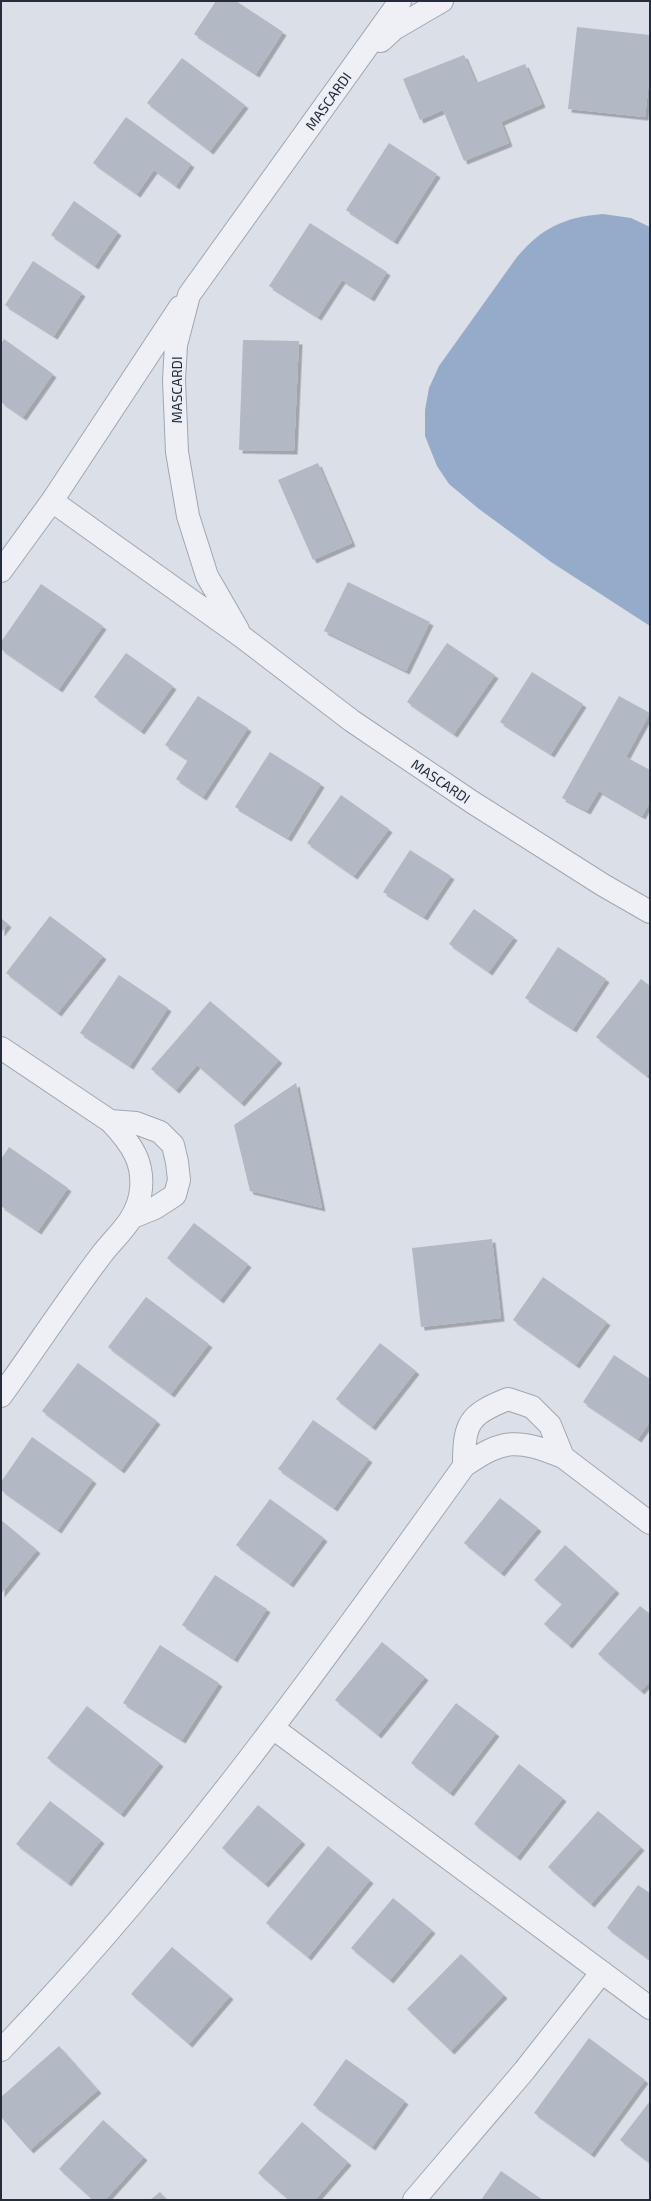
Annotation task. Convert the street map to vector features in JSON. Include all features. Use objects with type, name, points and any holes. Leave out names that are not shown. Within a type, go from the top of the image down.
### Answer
[{"type":"street","points":[[353,66],[400,1]]},
{"type":"street","points":[[353,66],[394,29],[442,1]]},
{"type":"street","name":"MASCARDI","points":[[241,636],[207,576],[188,516],[177,452],[174,380],[176,345],[189,294],[353,66]]},
{"type":"street","points":[[1,571],[52,501],[189,294]]},
{"type":"street","name":"MASCARDI","points":[[52,501],[241,636],[352,721],[466,798],[603,885],[650,912]]},
{"type":"street","points":[[1,1048],[110,1121],[127,1139],[141,1165],[140,1196],[133,1217],[102,1254],[1,1396]]},
{"type":"street","points":[[110,1121],[136,1123],[160,1132],[173,1145],[178,1162],[179,1180],[175,1195],[155,1208],[133,1217]]},
{"type":"street","points":[[464,1466],[464,1441],[471,1420],[486,1408],[508,1399],[532,1408],[550,1425],[563,1457]]},
{"type":"street","points":[[1,2050],[43,2007],[127,1911],[273,1728],[464,1466],[484,1452],[502,1445],[532,1445],[563,1457],[650,1523]]},
{"type":"street","points":[[273,1728],[650,2008]]},
{"type":"street","points":[[414,2200],[524,2071],[602,1972]]},
{"type":"water","points":[[603,214],[631,218],[650,227],[650,626],[551,562],[479,509],[449,484],[437,466],[425,436],[425,410],[429,388],[439,366],[517,257],[535,238],[565,221]]},
{"type":"building","points":[[216,1],[236,1],[283,32],[256,74],[194,34]]},
{"type":"building","points":[[577,27],[650,35],[650,72],[645,117],[568,109]]},
{"type":"building","points":[[464,55],[476,83],[525,64],[542,104],[501,122],[509,143],[464,161],[443,110],[420,120],[403,79]]},
{"type":"building","points":[[182,58],[245,105],[210,151],[147,103]]},
{"type":"building","points":[[126,117],[191,164],[176,186],[154,170],[137,194],[93,163]]},
{"type":"building","points":[[389,143],[437,174],[394,241],[346,210]]},
{"type":"building","points":[[74,201],[118,232],[95,266],[51,235]]},
{"type":"building","points":[[310,223],[387,272],[371,298],[342,280],[318,317],[269,286]]},
{"type":"building","points":[[33,261],[82,293],[54,336],[5,305]]},
{"type":"building","points":[[4,339],[53,374],[23,417],[1,402],[1,344]]},
{"type":"building","points":[[243,340],[299,341],[294,451],[239,450]]},
{"type":"building","points":[[318,463],[352,543],[313,560],[278,480]]},
{"type":"building","points":[[348,582],[430,622],[406,671],[324,631]]},
{"type":"building","points":[[41,584],[103,626],[59,689],[1,649],[1,642]]},
{"type":"building","points":[[447,643],[495,675],[454,734],[407,702]]},
{"type":"building","points":[[126,653],[173,686],[141,731],[94,697]]},
{"type":"building","points":[[532,672],[583,704],[551,754],[500,722]]},
{"type":"building","points":[[198,696],[248,728],[203,797],[176,779],[188,760],[165,745]]},
{"type":"building","points":[[619,696],[650,713],[626,757],[650,770],[650,802],[642,816],[599,791],[587,811],[562,798]]},
{"type":"building","points":[[270,752],[321,784],[288,838],[235,807]]},
{"type":"building","points":[[341,795],[389,829],[354,876],[307,843]]},
{"type":"building","points":[[410,850],[451,876],[424,917],[383,892]]},
{"type":"building","points":[[474,909],[514,937],[489,972],[449,944]]},
{"type":"building","points":[[50,916],[103,956],[58,1013],[6,973]]},
{"type":"building","points":[[1,918],[8,924],[1,933]]},
{"type":"building","points":[[558,947],[606,979],[573,1029],[525,998]]},
{"type":"building","points":[[119,975],[168,1008],[130,1066],[80,1033]]},
{"type":"building","points":[[641,979],[650,986],[650,1071],[647,1076],[596,1037]]},
{"type":"building","points":[[210,1001],[279,1060],[241,1103],[197,1065],[176,1090],[151,1069]]},
{"type":"building","points":[[296,1083],[322,1208],[250,1191],[234,1125]]},
{"type":"building","points":[[9,1147],[68,1188],[38,1231],[1,1206],[1,1159]]},
{"type":"building","points":[[194,1223],[248,1264],[220,1300],[167,1258]]},
{"type":"building","points":[[492,1239],[501,1318],[421,1327],[412,1248]]},
{"type":"building","points":[[543,1277],[607,1322],[576,1365],[513,1320]]},
{"type":"building","points":[[146,1297],[209,1344],[171,1394],[108,1347]]},
{"type":"building","points":[[380,1343],[416,1371],[372,1427],[336,1399]]},
{"type":"building","points":[[614,1355],[650,1379],[650,1422],[638,1439],[583,1402]]},
{"type":"building","points":[[78,1363],[157,1421],[121,1470],[42,1411]]},
{"type":"building","points":[[313,1420],[369,1459],[334,1508],[278,1469]]},
{"type":"building","points":[[32,1437],[93,1480],[58,1530],[1,1490],[1,1482]]},
{"type":"building","points":[[500,1498],[538,1528],[501,1573],[464,1543]]},
{"type":"building","points":[[270,1499],[324,1538],[290,1584],[236,1545]]},
{"type":"building","points":[[1,1520],[37,1550],[1,1594]]},
{"type":"building","points":[[565,1545],[616,1590],[569,1645],[544,1624],[562,1604],[534,1580]]},
{"type":"building","points":[[215,1575],[267,1609],[234,1659],[182,1625]]},
{"type":"building","points":[[640,1606],[650,1614],[650,1681],[641,1691],[598,1654]]},
{"type":"building","points":[[382,1642],[425,1677],[378,1735],[335,1700]]},
{"type":"building","points":[[160,1645],[219,1683],[182,1740],[123,1703]]},
{"type":"building","points":[[456,1703],[496,1733],[450,1793],[411,1763]]},
{"type":"building","points":[[87,1706],[160,1763],[121,1814],[47,1758]]},
{"type":"building","points":[[519,1764],[563,1798],[517,1857],[474,1824]]},
{"type":"building","points":[[50,1801],[101,1840],[68,1883],[16,1844]]},
{"type":"building","points":[[258,1805],[302,1841],[265,1884],[222,1848]]},
{"type":"building","points":[[598,1811],[641,1847],[591,1904],[548,1867]]},
{"type":"building","points":[[328,1846],[370,1880],[308,1957],[266,1923]]},
{"type":"building","points":[[638,1885],[650,1893],[650,1960],[607,1928]]},
{"type":"building","points":[[393,1898],[432,1930],[390,1980],[351,1948]]},
{"type":"building","points":[[172,1947],[230,1996],[189,2044],[131,1994]]},
{"type":"building","points":[[461,1954],[504,1995],[451,2051],[407,2009]]},
{"type":"building","points":[[589,2038],[645,2080],[591,2154],[534,2113]]},
{"type":"building","points":[[59,2046],[98,2090],[30,2150],[1,2117],[1,2097]]},
{"type":"building","points":[[346,2059],[405,2101],[372,2147],[313,2105]]},
{"type":"building","points":[[650,2101],[650,2163],[620,2140]]},
{"type":"building","points":[[103,2120],[144,2157],[105,2200],[93,2200],[59,2169]]},
{"type":"building","points":[[302,2122],[348,2162],[315,2200],[289,2200],[258,2173]]},
{"type":"building","points":[[501,2171],[543,2200],[481,2200]]},
{"type":"building","points":[[160,2192],[167,2200],[150,2200]]}]
